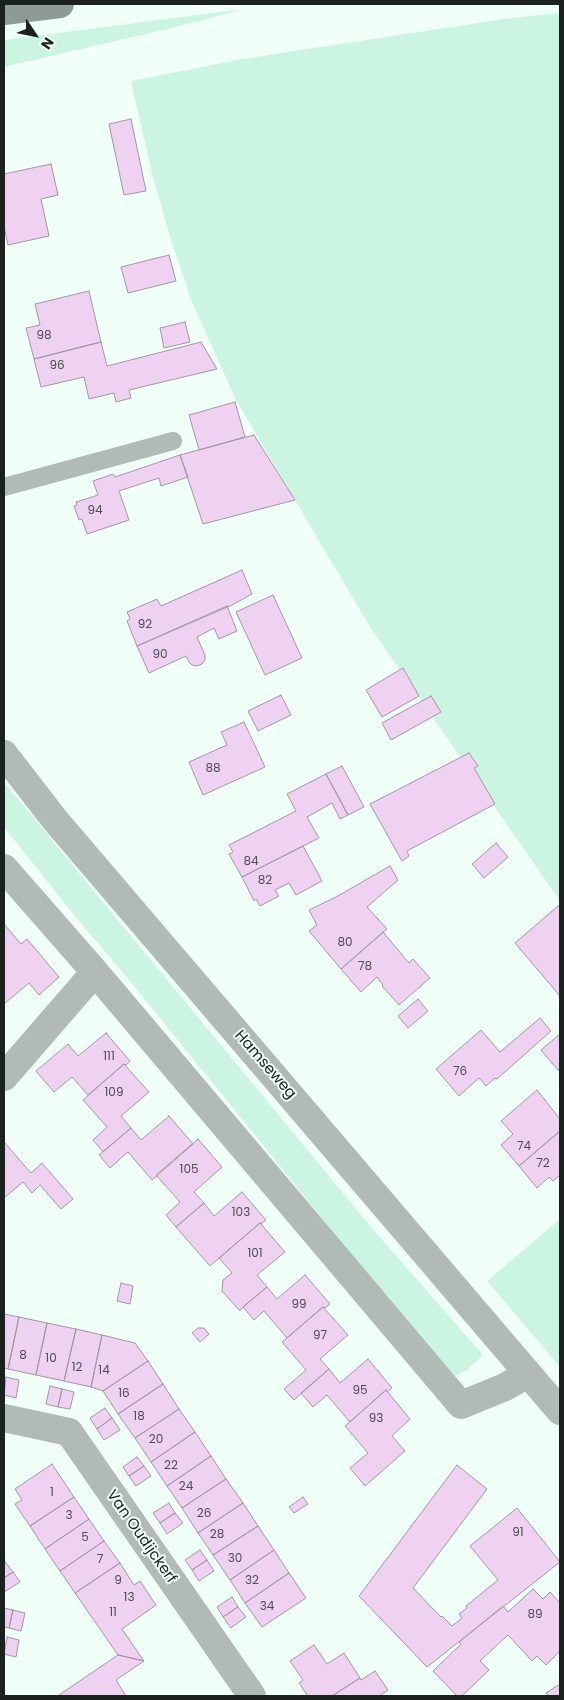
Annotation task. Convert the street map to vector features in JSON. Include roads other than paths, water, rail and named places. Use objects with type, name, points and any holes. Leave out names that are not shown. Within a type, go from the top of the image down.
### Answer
[{"type":"main road","points":[[4,11],[60,4]]},
{"type":"street","name":"Hamseweg","points":[[4,754],[55,820],[560,1411]]},
{"type":"street","points":[[4,868],[95,972],[461,1405],[528,1374]]},
{"type":"street","points":[[4,1077],[95,972]]},
{"type":"street","name":"Van Oudijckerf","points":[[4,1418],[69,1432],[252,1696]]},
{"type":"lane","points":[[4,487],[173,441]]}]
